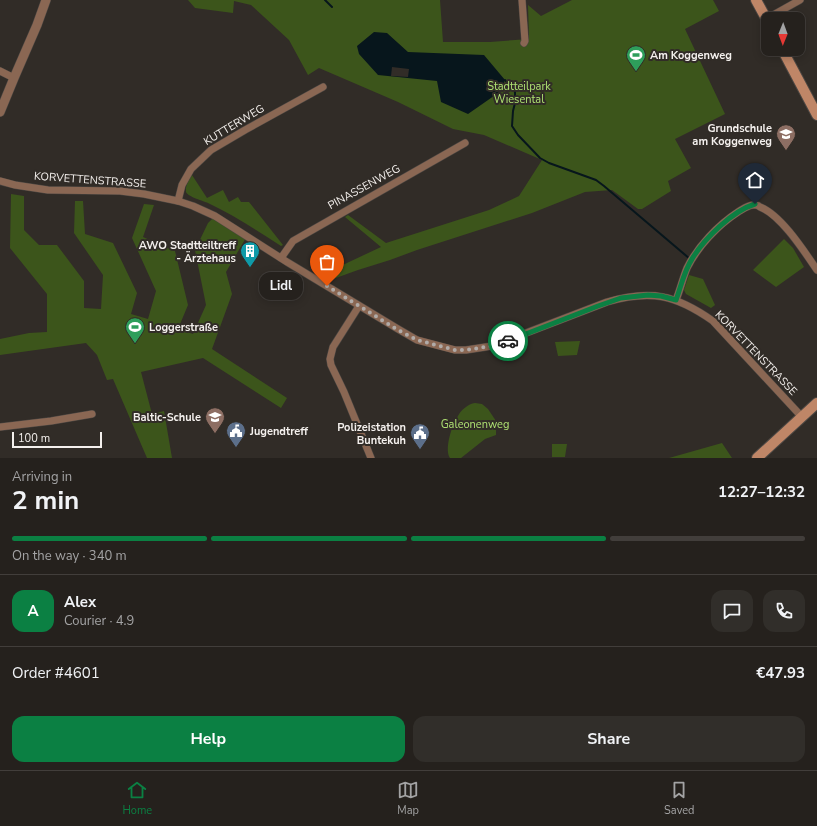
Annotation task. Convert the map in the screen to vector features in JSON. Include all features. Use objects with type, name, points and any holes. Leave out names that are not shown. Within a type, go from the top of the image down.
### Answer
[{"type":"main road","points":[[756,0],[763,12]]},
{"type":"main road","points":[[786,56],[817,114]]},
{"type":"main road","points":[[756,458],[817,402]]},
{"type":"street","points":[[0,112],[46,0]]},
{"type":"street","points":[[522,0],[524,43]]},
{"type":"street","points":[[780,12],[800,0]]},
{"type":"street","points":[[0,71],[14,78]]},
{"type":"street","name":"KUTTERWEG","points":[[178,201],[182,185],[191,169],[211,150],[323,88]]},
{"type":"street","name":"PINASSENWEG","points":[[281,258],[293,241],[465,143]]},
{"type":"street","name":"KORVETTENSTRASSE","points":[[0,181],[14,185],[48,190],[120,191],[144,194],[178,201],[193,206],[215,216],[359,306],[417,340],[455,350],[492,346],[621,298],[648,295],[661,296],[676,300],[698,310],[713,321],[802,417]]},
{"type":"street","points":[[676,300],[692,259],[707,240],[729,218],[748,206],[755,204],[767,209],[785,226],[817,270]]},
{"type":"street","points":[[359,306],[333,347],[330,359],[331,366],[344,392],[371,458]]},
{"type":"street","points":[[0,427],[92,414]]},
{"type":"green space","name":"Stadtteilpark Wiesental","points":[[188,0],[440,0],[443,42],[490,42],[529,39],[528,5],[541,16],[572,0],[713,0],[719,11],[685,29],[725,114],[675,139],[691,168],[668,181],[671,191],[642,209],[638,209],[612,190],[585,192],[532,213],[333,279],[328,275],[332,270],[381,247],[345,217],[348,215],[386,243],[489,210],[519,196],[542,160],[484,135],[453,129],[398,102],[319,68],[308,75],[289,40],[251,5],[234,1],[233,13],[195,8]]},
{"type":"green space","points":[[192,175],[207,198],[223,190],[229,202],[238,197],[241,202],[249,202],[283,245],[281,246],[227,213],[187,194],[186,188]]},
{"type":"green space","points":[[11,194],[24,196],[24,230],[39,245],[57,245],[84,281],[84,308],[101,309],[103,275],[74,233],[75,201],[83,201],[85,234],[113,243],[137,293],[131,314],[148,319],[156,291],[132,238],[144,204],[154,205],[143,237],[175,251],[188,305],[178,329],[193,334],[206,305],[195,250],[208,223],[215,216],[247,236],[226,272],[232,294],[212,349],[287,398],[281,408],[203,358],[141,372],[152,414],[164,411],[172,458],[147,458],[113,379],[107,380],[97,355],[86,343],[0,355],[0,339],[29,333],[47,332],[47,294],[10,248]]},
{"type":"green space","points":[[784,239],[793,248],[804,267],[776,287],[753,270]]},
{"type":"green space","points":[[689,275],[703,279],[715,305],[711,308],[686,294],[684,290]]},
{"type":"green space","points":[[580,341],[577,355],[558,356],[555,342]]},
{"type":"green space","name":"Galeonenweg","points":[[475,403],[482,404],[488,409],[496,421],[496,435],[485,439],[461,458],[450,458],[448,454],[448,443],[453,425],[459,414],[467,406]]},
{"type":"green space","points":[[722,443],[732,458],[669,458]]},
{"type":"green space","points":[[552,444],[567,444],[565,457],[552,457]]},
{"type":"shaded area","points":[[374,32],[387,33],[408,52],[484,55],[505,80],[501,91],[468,114],[441,102],[437,81],[378,75],[359,54],[357,46]]},
{"type":"pier","points":[[392,67],[409,69],[408,77],[391,76]]},
{"type":"waterway","points":[[325,0],[332,7]]},
{"type":"waterway","points":[[505,80],[515,92],[512,126],[518,135],[540,158],[549,163],[596,180],[690,259]]},
{"type":"way so far","points":[[327,286],[398,330],[417,340],[455,350],[492,346],[508,341]]},
{"type":"place","name":"Am Koggenweg","points":[[636,72]]},
{"type":"place","name":"Grundschule am Koggenweg","points":[[786,151]]},
{"type":"place","name":"AWO Stadtteiltreff - Ärztehaus","points":[[250,268]]},
{"type":"place","name":"Lidl","points":[[327,286]]},
{"type":"place","name":"Loggerstraße","points":[[135,344]]},
{"type":"place","name":"Baltic-Schule","points":[[215,434]]},
{"type":"place","name":"Jugendtreff","points":[[236,448]]},
{"type":"place","name":"Polizeistation Buntekuh","points":[[420,450]]},
{"type":"route","points":[[508,341],[621,298],[648,295],[661,296],[676,300],[692,259],[707,240],[729,218],[748,206],[755,204]]}]
